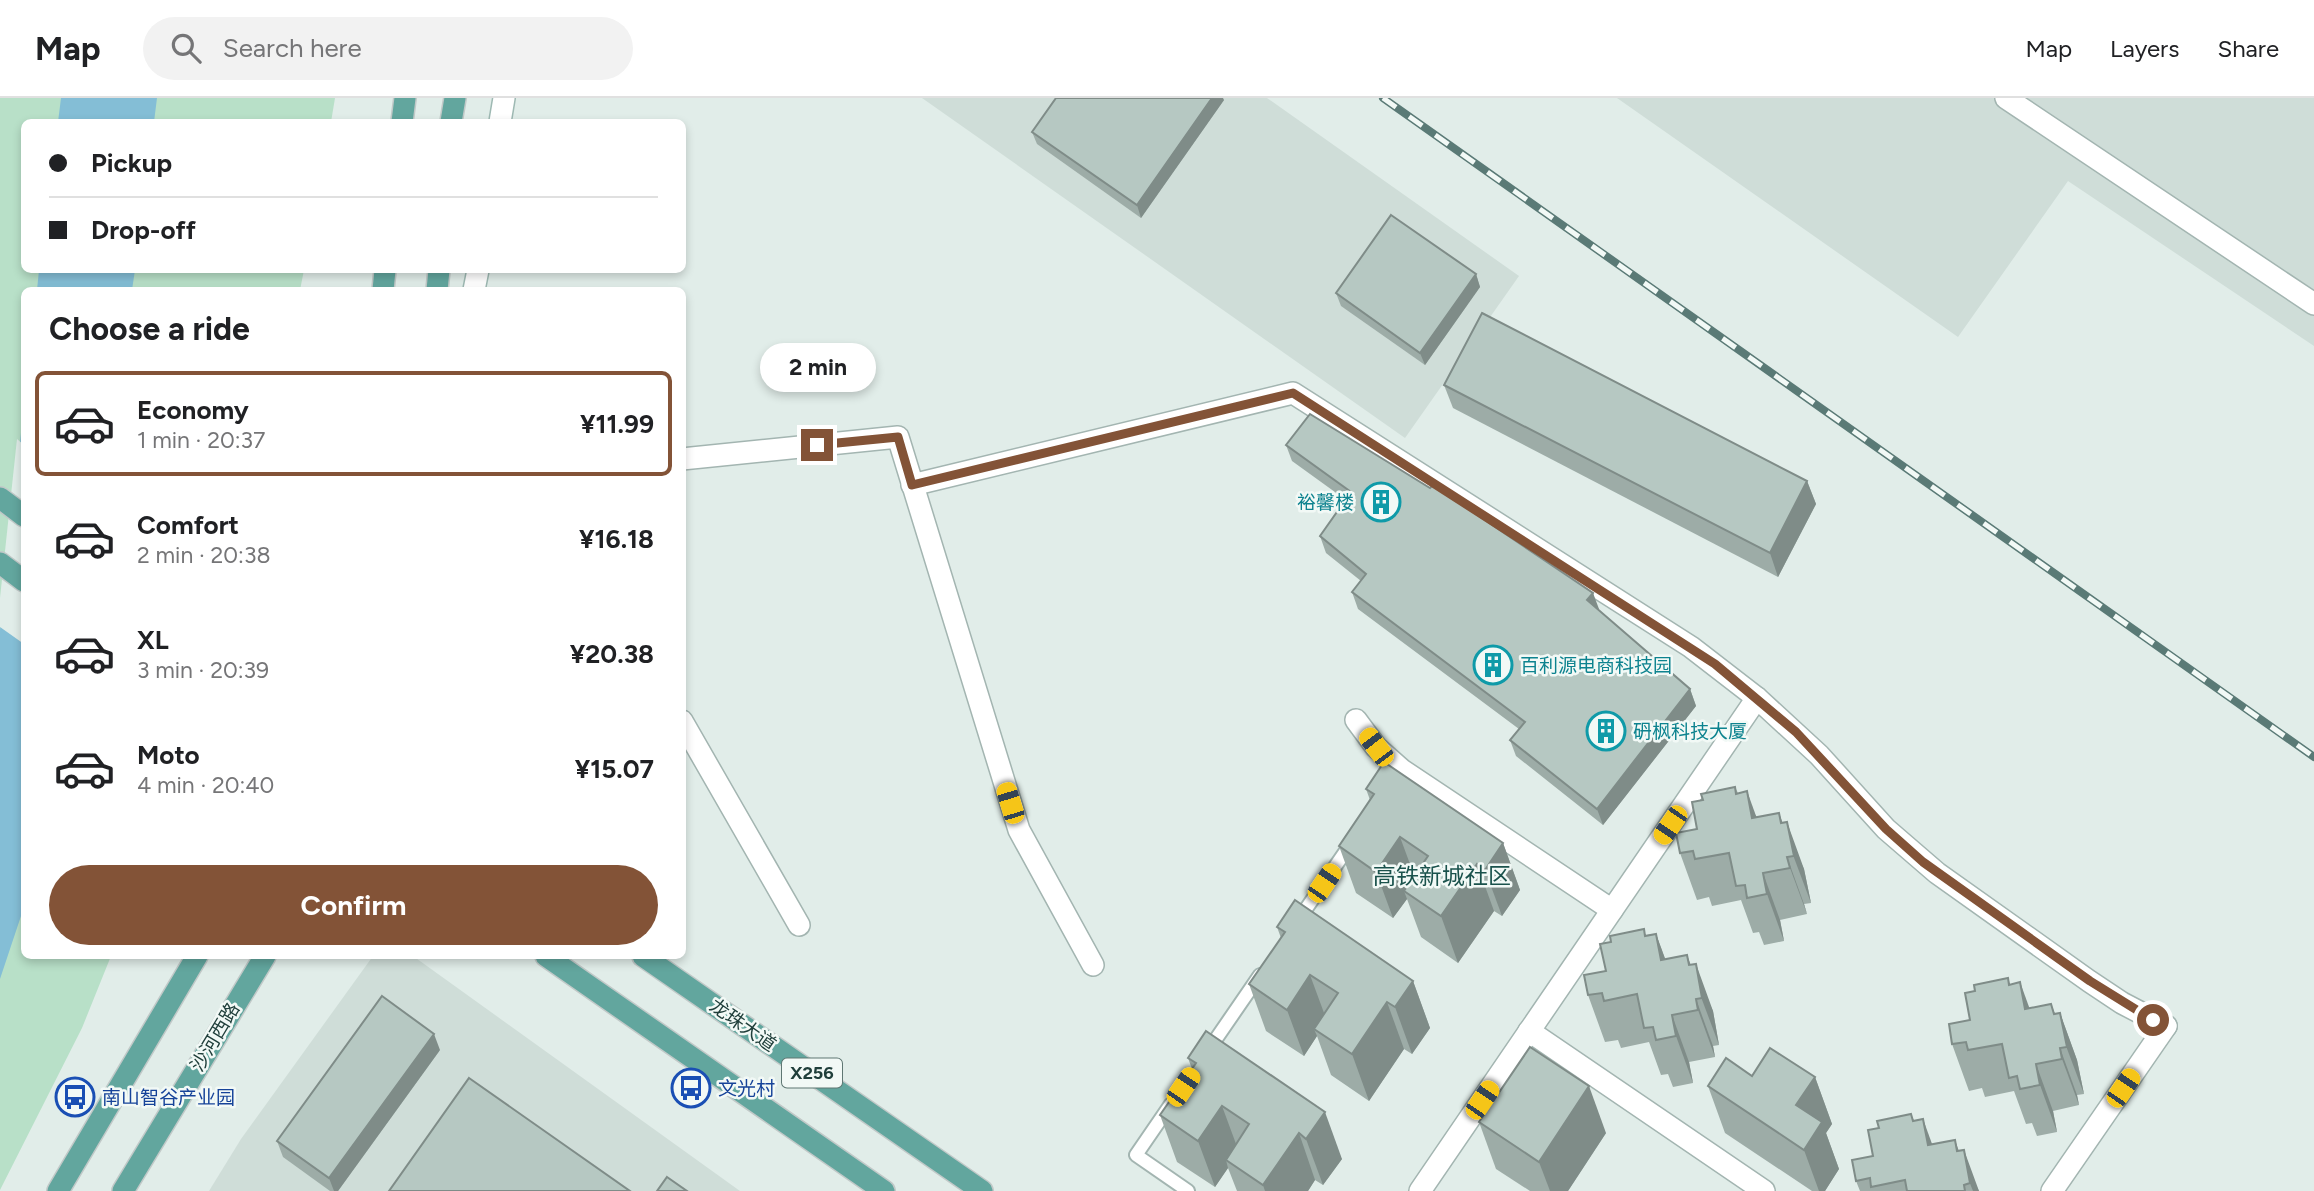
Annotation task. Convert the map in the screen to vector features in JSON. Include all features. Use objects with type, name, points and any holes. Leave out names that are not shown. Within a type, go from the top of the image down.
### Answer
[{"type":"main road","points":[[402,119],[405,98]]},
{"type":"main road","points":[[452,119],[455,98]]},
{"type":"main road","points":[[0,498],[21,514]]},
{"type":"main road","points":[[0,563],[21,579]]},
{"type":"main road","points":[[58,1191],[195,959]]},
{"type":"main road","name":"沙河西路","points":[[123,1191],[263,959]]},
{"type":"main road","name":"X256","points":[[550,959],[884,1191]]},
{"type":"main road","name":"龙珠大道","points":[[647,959],[982,1191]]},
{"type":"street","points":[[500,119],[504,98]]},
{"type":"street","points":[[2006,98],[2314,304]]},
{"type":"street","points":[[912,485],[1293,393],[1691,647],[1757,698],[1819,755],[1886,829],[1927,866],[2122,1003],[2166,1026],[2052,1191]]},
{"type":"street","points":[[686,459],[898,437],[1018,830],[1093,965]]},
{"type":"street","points":[[1420,1191],[1757,698]]},
{"type":"street","points":[[1356,720],[1398,775],[1612,910]]},
{"type":"street","points":[[686,728],[799,925]]},
{"type":"street","points":[[1529,1031],[1764,1191]]},
{"type":"lane","points":[[1292,929],[1363,827]]},
{"type":"lane","points":[[1199,1065],[1269,962]]},
{"type":"lane","points":[[1175,1099],[1136,1155],[1188,1191]]},
{"type":"shaded area","points":[[922,98],[1267,98],[1519,276],[1405,438]]},
{"type":"shaded area","points":[[1617,98],[2314,98],[2314,346],[2068,181],[1958,337]]},
{"type":"shaded area","points":[[371,959],[417,959],[740,1191],[209,1191],[241,1139]]},
{"type":"green space","points":[[0,98],[335,98],[332,119],[21,119],[21,273],[303,273],[301,287],[21,287],[21,959],[110,959],[82,1028],[0,1190]]},
{"type":"water","points":[[61,98],[157,98],[154,119],[58,119]]},
{"type":"water","points":[[39,273],[135,273],[132,287],[37,287]]},
{"type":"water","points":[[21,433],[21,916],[0,979],[0,630]]},
{"type":"pier","points":[[17,439],[21,442],[21,642],[0,627],[0,598]]},
{"type":"building","points":[[1056,98],[1212,98],[1137,205],[1032,132]]},
{"type":"building","points":[[1391,215],[1476,274],[1420,353],[1336,293]]},
{"type":"building","points":[[1482,313],[1807,481],[1770,553],[1444,385]]},
{"type":"building","points":[[1310,414],[1430,488],[1433,485],[1593,593],[1587,600],[1690,689],[1597,809],[1510,740],[1525,722],[1352,592],[1366,574],[1320,536],[1351,492],[1286,445]]},
{"type":"building","points":[[1384,762],[1503,843],[1485,870],[1477,864],[1441,916],[1404,891],[1428,856],[1400,837],[1376,872],[1339,846],[1374,794],[1366,789]]},
{"type":"building","points":[[1735,787],[1736,794],[1747,791],[1752,818],[1779,813],[1781,823],[1787,822],[1794,856],[1787,857],[1790,868],[1763,873],[1767,894],[1747,898],[1745,885],[1736,886],[1729,853],[1695,859],[1693,851],[1680,853],[1676,833],[1697,829],[1692,802],[1703,800],[1701,794]]},
{"type":"building","points":[[1295,900],[1413,981],[1395,1007],[1387,1002],[1352,1054],[1314,1029],[1338,993],[1310,975],[1287,1010],[1249,984],[1285,932],[1277,927]]},
{"type":"building","points":[[1644,929],[1645,936],[1656,934],[1661,960],[1687,955],[1689,965],[1696,964],[1702,998],[1696,999],[1698,1010],[1672,1015],[1676,1036],[1656,1040],[1653,1027],[1644,1028],[1637,994],[1604,1001],[1602,993],[1588,995],[1584,975],[1606,971],[1600,944],[1611,942],[1610,936]]},
{"type":"building","points":[[2008,978],[2009,985],[2020,982],[2025,1009],[2051,1004],[2054,1014],[2060,1013],[2067,1047],[2060,1048],[2062,1059],[2036,1064],[2040,1085],[2020,1089],[2017,1076],[2009,1078],[2002,1044],[1968,1050],[1966,1042],[1952,1044],[1949,1024],[1970,1020],[1965,993],[1975,991],[1974,985]]},
{"type":"building","points":[[382,996],[434,1034],[329,1178],[277,1141]]},
{"type":"building","points":[[1206,1031],[1325,1112],[1306,1139],[1299,1133],[1263,1185],[1226,1160],[1249,1124],[1222,1106],[1198,1141],[1160,1115],[1196,1063],[1188,1058]]},
{"type":"building","points":[[1530,1047],[1589,1086],[1539,1162],[1479,1122]]},
{"type":"building","points":[[1770,1048],[1815,1077],[1796,1105],[1822,1122],[1804,1150],[1708,1086],[1726,1058],[1752,1076]]},
{"type":"building","points":[[469,1078],[630,1191],[389,1191]]},
{"type":"building","points":[[1911,1114],[1913,1121],[1923,1119],[1928,1145],[1955,1140],[1957,1151],[1964,1150],[1970,1183],[1964,1185],[1965,1191],[1907,1191],[1905,1180],[1871,1187],[1870,1178],[1856,1181],[1852,1160],[1873,1156],[1868,1130],[1879,1128],[1877,1121]]},
{"type":"building","points":[[667,1177],[687,1191],[657,1191]]},
{"type":"railway","points":[[1383,98],[2314,757]]},
{"type":"place","name":"裕馨楼","points":[[1381,502]]},
{"type":"place","name":"百利源电商科技园","points":[[1493,665]]},
{"type":"place","name":"砃枫科技大厦","points":[[1606,731]]},
{"type":"place","name":"文光村","points":[[691,1088]]},
{"type":"place","name":"南山智谷产业园","points":[[75,1097]]},
{"type":"district","name":"高铁新城社区","points":[[1442,876]]},
{"type":"route","points":[[817,445],[898,437],[912,485],[1293,393],[1715,664],[1796,732],[1886,829],[1923,862],[2122,1003],[2153,1020]]}]
